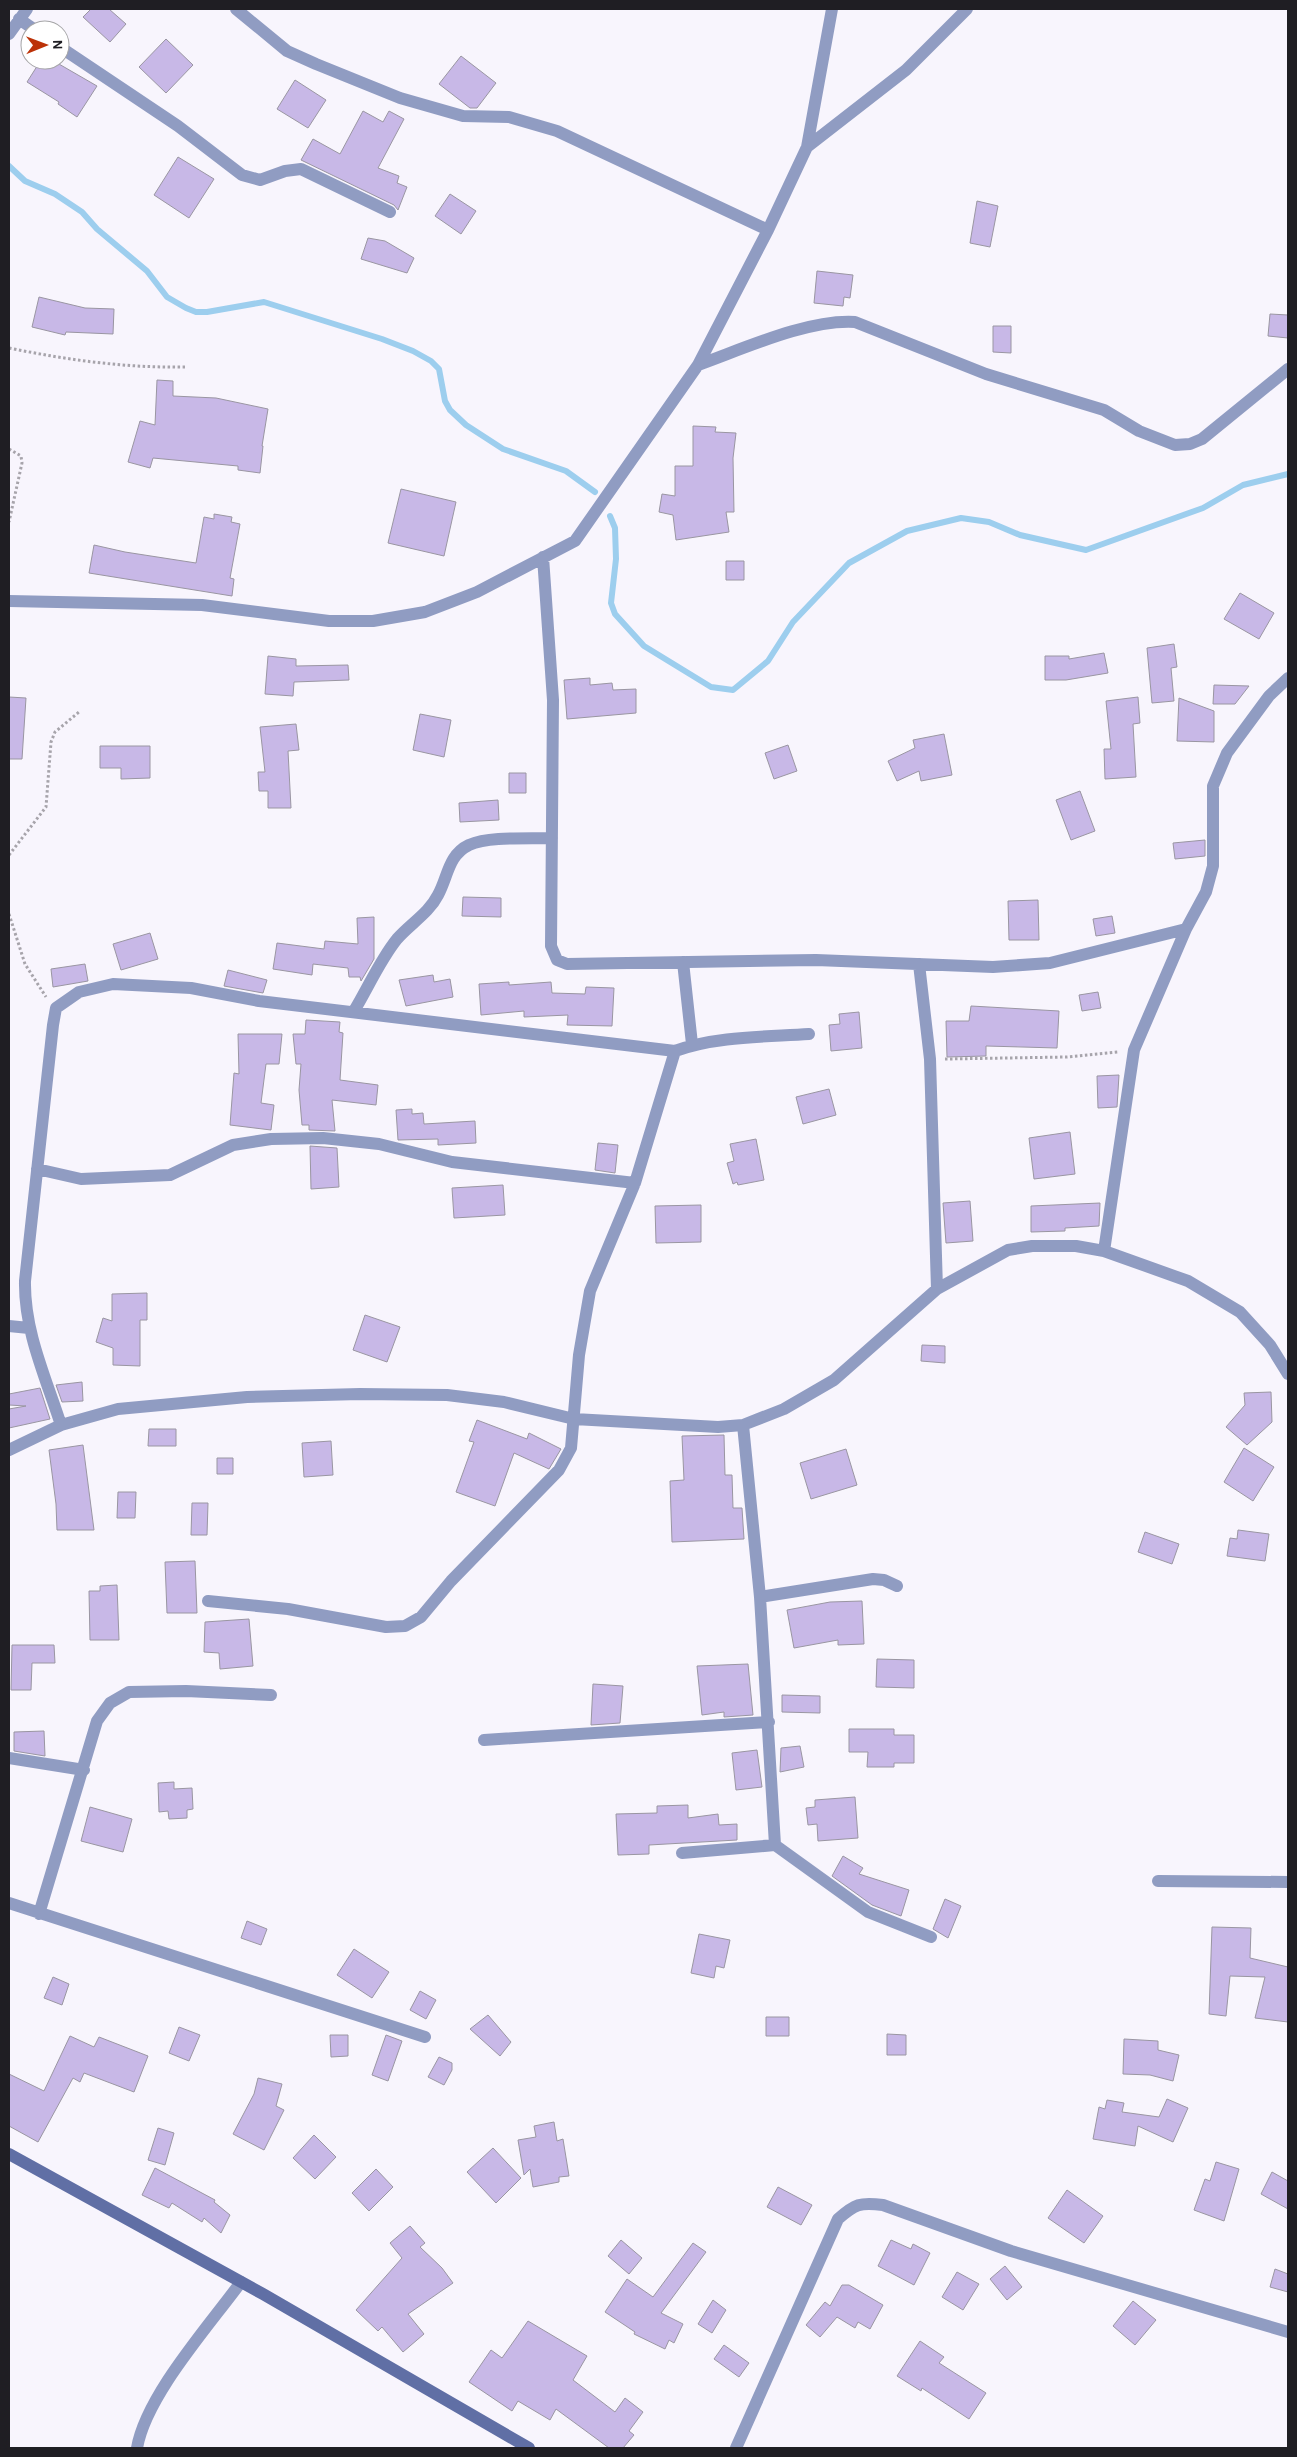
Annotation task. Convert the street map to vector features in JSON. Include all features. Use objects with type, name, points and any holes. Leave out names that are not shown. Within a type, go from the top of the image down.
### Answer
[{"type":"street","points":[[236,9],[287,50],[316,64],[400,98],[463,116],[509,117],[558,132],[768,230]]},
{"type":"street","points":[[9,601],[202,605],[330,621],[373,621],[425,612],[477,592],[575,541],[698,366],[768,230],[807,147],[832,9]]},
{"type":"street","points":[[807,147],[906,70],[967,9]]},
{"type":"street","points":[[9,34],[23,14]]},
{"type":"street","points":[[70,54],[178,126],[242,175],[260,180],[285,171],[301,169],[390,212]]},
{"type":"street","points":[[698,366],[752,345],[818,325],[835,321],[855,322],[986,374],[1104,410],[1139,430],[1175,445],[1190,444],[1202,438],[1288,369]]},
{"type":"street","points":[[543,557],[553,700],[551,946],[557,960],[567,964],[816,960],[993,967],[1050,963],[1186,929]]},
{"type":"street","points":[[1104,1251],[1134,1050],[1186,929],[1206,892],[1213,866],[1213,786],[1227,752],[1268,696],[1288,678]]},
{"type":"street","points":[[354,1011],[395,942],[409,925],[430,907],[438,895],[454,855],[471,844],[552,838]]},
{"type":"street","points":[[683,962],[692,1044]]},
{"type":"street","points":[[919,964],[930,1059],[937,1289]]},
{"type":"street","points":[[61,1425],[29,1328],[24,1306],[25,1281],[56,1008],[79,992],[113,984],[191,988],[260,1001],[674,1050],[692,1044],[809,1034]]},
{"type":"street","points":[[208,1601],[288,1609],[386,1627],[404,1626],[421,1617],[451,1581],[559,1470],[571,1448],[579,1355],[590,1291],[635,1183],[674,1050]]},
{"type":"street","points":[[37,1169],[81,1179],[170,1175],[233,1145],[271,1139],[323,1138],[379,1144],[452,1162],[635,1183]]},
{"type":"street","points":[[9,1450],[61,1425],[118,1408],[247,1396],[447,1395],[504,1402],[574,1419],[718,1427],[743,1426],[784,1409],[834,1380],[937,1289],[1008,1250],[1032,1246],[1076,1246],[1104,1251],[1188,1281],[1240,1312],[1270,1345],[1288,1374]]},
{"type":"street","points":[[9,1326],[29,1328]]},
{"type":"street","points":[[743,1426],[760,1597],[776,1844]]},
{"type":"street","points":[[760,1597],[873,1579],[884,1580],[897,1586]]},
{"type":"street","points":[[39,1914],[84,1770],[97,1721],[110,1703],[129,1692],[186,1691],[271,1695]]},
{"type":"street","points":[[484,1740],[769,1722]]},
{"type":"street","points":[[9,1758],[84,1770]]},
{"type":"street","points":[[682,1853],[776,1844],[848,1895],[868,1912],[931,1936]]},
{"type":"street","points":[[1158,1881],[1288,1882]]},
{"type":"street","points":[[9,1903],[425,2037]]},
{"type":"street","points":[[9,2154],[241,2282],[529,2448]]},
{"type":"street","points":[[736,2448],[838,2219],[850,2208],[864,2202],[883,2205],[1029,2257],[1288,2332]]},
{"type":"street","points":[[137,2448],[140,2431],[159,2393],[241,2282]]},
{"type":"path","points":[[9,348],[58,358],[138,368],[185,367]]},
{"type":"path","points":[[9,449],[22,456],[22,463],[9,522]]},
{"type":"path","points":[[9,855],[46,807],[51,742],[55,732],[79,712]]},
{"type":"path","points":[[9,914],[25,964],[40,990],[56,1008]]},
{"type":"path","points":[[930,1059],[1067,1057],[1134,1050]]},
{"type":"building","points":[[91,9],[109,9],[126,24],[110,42],[83,17]]},
{"type":"building","points":[[166,39],[193,65],[166,93],[139,67]]},
{"type":"building","points":[[461,56],[496,83],[477,108],[470,108],[439,84]]},
{"type":"building","points":[[35,70],[69,70],[97,86],[77,117],[58,104],[59,102],[27,82]]},
{"type":"building","points":[[295,80],[326,100],[308,128],[277,109]]},
{"type":"building","points":[[363,111],[383,122],[389,111],[404,119],[378,168],[399,176],[397,183],[407,187],[398,210],[394,205],[301,160],[313,139],[340,154]]},
{"type":"building","points":[[178,157],[214,179],[189,218],[154,195]]},
{"type":"building","points":[[450,194],[476,211],[461,234],[435,216]]},
{"type":"building","points":[[977,201],[998,206],[990,247],[970,243]]},
{"type":"building","points":[[368,238],[385,241],[414,258],[407,273],[361,259]]},
{"type":"building","points":[[817,271],[853,275],[850,298],[844,297],[843,306],[814,303]]},
{"type":"building","points":[[39,297],[85,308],[114,309],[113,334],[66,332],[65,335],[32,327]]},
{"type":"building","points":[[1270,314],[1288,315],[1288,338],[1268,336]]},
{"type":"building","points":[[993,326],[1011,326],[1011,353],[993,352]]},
{"type":"building","points":[[157,380],[173,381],[173,396],[216,398],[268,409],[260,473],[238,470],[238,466],[153,458],[150,468],[128,462],[140,421],[155,425]]},
{"type":"building","points":[[693,426],[716,427],[715,432],[736,433],[733,458],[734,512],[726,512],[729,532],[676,540],[673,515],[659,512],[662,494],[675,496],[675,466],[693,466]]},
{"type":"building","points":[[401,489],[456,502],[444,556],[388,543]]},
{"type":"building","points":[[214,514],[232,517],[231,522],[240,524],[230,578],[234,579],[232,596],[89,573],[94,545],[125,552],[196,563],[204,517],[214,519]]},
{"type":"building","points":[[726,561],[744,561],[744,580],[726,580]]},
{"type":"building","points":[[1240,593],[1274,613],[1259,639],[1224,619]]},
{"type":"building","points":[[1174,644],[1177,667],[1171,668],[1174,701],[1152,703],[1147,648]]},
{"type":"building","points":[[1104,653],[1108,673],[1066,680],[1045,680],[1045,656],[1069,656],[1069,659]]},
{"type":"building","points":[[268,656],[296,659],[296,666],[348,665],[349,680],[294,682],[293,696],[265,694]]},
{"type":"building","points":[[590,678],[590,685],[612,683],[613,690],[636,689],[636,713],[567,719],[564,680]]},
{"type":"building","points":[[1214,685],[1249,686],[1235,704],[1213,704]]},
{"type":"building","points":[[9,697],[26,698],[22,759],[9,759]]},
{"type":"building","points":[[1138,697],[1140,723],[1133,724],[1136,777],[1105,779],[1104,749],[1111,749],[1106,701]]},
{"type":"building","points":[[1179,698],[1214,711],[1214,742],[1177,741]]},
{"type":"building","points":[[420,714],[451,720],[444,757],[413,750]]},
{"type":"building","points":[[296,724],[299,750],[288,751],[291,808],[268,808],[268,791],[259,791],[258,772],[265,772],[260,727]]},
{"type":"building","points":[[944,734],[952,775],[921,781],[919,771],[897,781],[888,761],[915,748],[913,740]]},
{"type":"building","points":[[788,745],[797,771],[774,779],[765,753]]},
{"type":"building","points":[[100,746],[150,746],[150,778],[121,779],[121,768],[100,768]]},
{"type":"building","points":[[509,773],[526,773],[526,793],[509,793]]},
{"type":"building","points":[[1080,791],[1095,831],[1071,840],[1056,800]]},
{"type":"building","points":[[498,800],[499,820],[460,822],[459,803]]},
{"type":"building","points":[[1205,840],[1205,856],[1175,859],[1173,843]]},
{"type":"building","points":[[463,897],[501,898],[501,917],[462,916]]},
{"type":"building","points":[[1038,900],[1039,940],[1009,940],[1008,901]]},
{"type":"building","points":[[1112,916],[1115,933],[1096,936],[1093,919]]},
{"type":"building","points":[[374,917],[374,959],[361,981],[360,977],[349,977],[348,968],[313,964],[312,975],[273,969],[277,943],[324,949],[325,941],[358,944],[357,918]]},
{"type":"building","points":[[150,933],[158,959],[121,970],[113,944]]},
{"type":"building","points":[[85,964],[88,981],[53,987],[51,969]]},
{"type":"building","points":[[228,970],[267,980],[263,993],[224,986]]},
{"type":"building","points":[[433,975],[434,982],[450,979],[453,997],[406,1006],[399,980]]},
{"type":"building","points":[[509,982],[509,985],[551,982],[552,993],[585,994],[586,987],[614,988],[612,1026],[567,1025],[568,1015],[524,1017],[524,1011],[481,1015],[479,984]]},
{"type":"building","points":[[1098,992],[1101,1008],[1082,1011],[1079,995]]},
{"type":"building","points":[[971,1006],[1059,1011],[1057,1048],[986,1046],[986,1056],[947,1057],[946,1021],[969,1021]]},
{"type":"building","points":[[859,1012],[862,1048],[831,1051],[829,1025],[840,1024],[839,1014]]},
{"type":"building","points":[[306,1020],[340,1022],[339,1032],[343,1033],[340,1080],[378,1085],[376,1105],[332,1100],[335,1131],[309,1130],[309,1125],[302,1125],[299,1090],[301,1064],[296,1064],[293,1034],[305,1034]]},
{"type":"building","points":[[238,1034],[282,1034],[279,1064],[266,1064],[261,1103],[274,1105],[271,1130],[230,1125],[234,1073],[239,1074]]},
{"type":"building","points":[[1119,1075],[1117,1107],[1098,1108],[1097,1076]]},
{"type":"building","points":[[829,1089],[836,1115],[803,1124],[796,1097]]},
{"type":"building","points":[[412,1109],[412,1114],[423,1113],[424,1124],[475,1121],[476,1143],[438,1145],[438,1139],[398,1140],[396,1110]]},
{"type":"building","points":[[1070,1132],[1075,1174],[1034,1179],[1029,1138]]},
{"type":"building","points":[[756,1139],[764,1180],[738,1185],[737,1182],[733,1184],[727,1163],[734,1161],[730,1144]]},
{"type":"building","points":[[598,1143],[618,1145],[615,1173],[595,1170]]},
{"type":"building","points":[[310,1146],[337,1148],[339,1187],[311,1189]]},
{"type":"building","points":[[503,1185],[505,1215],[454,1218],[452,1188]]},
{"type":"building","points":[[970,1201],[973,1241],[946,1243],[943,1203]]},
{"type":"building","points":[[1100,1203],[1099,1226],[1065,1228],[1065,1231],[1031,1232],[1031,1206]]},
{"type":"building","points":[[701,1205],[701,1242],[656,1243],[655,1206]]},
{"type":"building","points":[[147,1293],[147,1320],[140,1320],[140,1366],[113,1365],[113,1348],[96,1342],[103,1318],[112,1321],[112,1294]]},
{"type":"building","points":[[365,1315],[400,1327],[387,1362],[353,1350]]},
{"type":"building","points":[[922,1345],[945,1346],[945,1363],[921,1361]]},
{"type":"building","points":[[82,1382],[83,1401],[62,1402],[56,1385]]},
{"type":"building","points":[[40,1388],[50,1419],[9,1428],[9,1409],[26,1406],[9,1405],[9,1394]]},
{"type":"building","points":[[1271,1392],[1272,1422],[1247,1445],[1226,1427],[1245,1405],[1244,1393]]},
{"type":"building","points":[[477,1420],[527,1439],[529,1433],[561,1449],[549,1469],[514,1453],[495,1506],[456,1492],[474,1442],[469,1441]]},
{"type":"building","points":[[149,1429],[176,1429],[176,1446],[148,1446]]},
{"type":"building","points":[[724,1435],[725,1475],[732,1475],[733,1508],[742,1508],[744,1539],[672,1542],[670,1481],[684,1480],[682,1436]]},
{"type":"building","points":[[331,1441],[333,1475],[304,1477],[302,1443]]},
{"type":"building","points":[[83,1445],[94,1530],[57,1530],[56,1504],[49,1450]]},
{"type":"building","points":[[1244,1448],[1274,1467],[1253,1501],[1224,1482]]},
{"type":"building","points":[[846,1449],[857,1485],[811,1499],[800,1463]]},
{"type":"building","points":[[217,1458],[233,1458],[233,1474],[217,1474]]},
{"type":"building","points":[[118,1492],[136,1492],[135,1518],[117,1518]]},
{"type":"building","points":[[192,1503],[208,1503],[207,1535],[191,1535]]},
{"type":"building","points":[[1238,1530],[1269,1534],[1265,1561],[1227,1556],[1230,1538],[1237,1539]]},
{"type":"building","points":[[1145,1532],[1179,1544],[1172,1564],[1138,1552]]},
{"type":"building","points":[[195,1561],[197,1613],[167,1613],[165,1562]]},
{"type":"building","points":[[117,1585],[119,1640],[90,1640],[89,1591],[100,1591],[100,1586]]},
{"type":"building","points":[[862,1601],[864,1644],[838,1645],[838,1640],[794,1648],[787,1610],[830,1602]]},
{"type":"building","points":[[249,1619],[253,1666],[220,1669],[219,1653],[204,1652],[205,1622]]},
{"type":"building","points":[[12,1645],[54,1645],[55,1663],[32,1663],[31,1690],[11,1690]]},
{"type":"building","points":[[877,1659],[914,1660],[914,1688],[876,1687]]},
{"type":"building","points":[[748,1664],[753,1715],[724,1717],[724,1712],[702,1715],[697,1666]]},
{"type":"building","points":[[593,1684],[623,1686],[620,1723],[591,1725]]},
{"type":"building","points":[[782,1695],[820,1696],[820,1713],[782,1712]]},
{"type":"building","points":[[849,1729],[894,1729],[894,1735],[914,1735],[914,1763],[894,1763],[894,1767],[867,1767],[868,1752],[849,1752]]},
{"type":"building","points":[[44,1731],[45,1756],[14,1751],[14,1732]]},
{"type":"building","points":[[800,1746],[804,1767],[780,1772],[781,1748]]},
{"type":"building","points":[[757,1750],[762,1787],[736,1790],[732,1753]]},
{"type":"building","points":[[174,1782],[174,1789],[192,1788],[193,1809],[187,1810],[187,1818],[169,1819],[168,1811],[159,1812],[158,1783]]},
{"type":"building","points":[[855,1797],[858,1838],[818,1841],[817,1824],[808,1825],[806,1808],[815,1807],[815,1800]]},
{"type":"building","points":[[688,1805],[688,1818],[718,1814],[719,1825],[737,1824],[737,1840],[649,1845],[649,1854],[618,1855],[616,1814],[657,1813],[657,1806]]},
{"type":"building","points":[[90,1807],[132,1819],[123,1852],[81,1841]]},
{"type":"building","points":[[843,1856],[863,1868],[859,1874],[909,1890],[901,1916],[872,1905],[832,1876]]},
{"type":"building","points":[[945,1899],[961,1906],[948,1938],[933,1929]]},
{"type":"building","points":[[247,1921],[267,1929],[261,1945],[241,1938]]},
{"type":"building","points":[[1212,1927],[1251,1928],[1250,1958],[1288,1967],[1288,2022],[1255,2018],[1265,1977],[1230,1976],[1226,2016],[1209,2014]]},
{"type":"building","points":[[699,1934],[730,1940],[724,1968],[716,1966],[714,1978],[691,1973]]},
{"type":"building","points":[[354,1949],[389,1972],[372,1998],[337,1975]]},
{"type":"building","points":[[53,1977],[69,1984],[62,2005],[44,1998]]},
{"type":"building","points":[[420,1991],[436,2000],[426,2019],[410,2010]]},
{"type":"building","points":[[488,2015],[511,2042],[500,2056],[470,2029]]},
{"type":"building","points":[[766,2017],[789,2017],[789,2036],[766,2036]]},
{"type":"building","points":[[179,2027],[200,2035],[189,2061],[169,2053]]},
{"type":"building","points":[[887,2034],[906,2035],[906,2055],[887,2055]]},
{"type":"building","points":[[330,2035],[348,2035],[348,2056],[331,2057]]},
{"type":"building","points":[[386,2035],[402,2041],[388,2081],[372,2075]]},
{"type":"building","points":[[70,2036],[94,2047],[99,2037],[148,2056],[134,2092],[84,2073],[80,2082],[73,2078],[38,2142],[9,2126],[9,2074],[44,2091]]},
{"type":"building","points":[[1124,2039],[1158,2041],[1158,2050],[1179,2055],[1173,2081],[1150,2075],[1123,2074]]},
{"type":"building","points":[[439,2057],[452,2063],[452,2070],[444,2085],[428,2077]]},
{"type":"building","points":[[258,2078],[282,2084],[276,2106],[284,2110],[264,2150],[233,2134],[254,2094]]},
{"type":"building","points":[[1167,2099],[1188,2108],[1173,2142],[1138,2126],[1135,2146],[1093,2139],[1099,2107],[1105,2109],[1107,2100],[1124,2103],[1122,2112],[1159,2117]]},
{"type":"building","points":[[554,2122],[557,2141],[563,2139],[569,2176],[559,2177],[559,2182],[533,2187],[530,2169],[524,2175],[518,2140],[536,2137],[534,2126]]},
{"type":"building","points":[[158,2128],[174,2133],[165,2165],[148,2160]]},
{"type":"building","points":[[314,2135],[336,2157],[315,2179],[293,2158]]},
{"type":"building","points":[[493,2148],[521,2178],[496,2203],[467,2172]]},
{"type":"building","points":[[1216,2162],[1239,2169],[1224,2221],[1194,2210],[1205,2179],[1210,2181]]},
{"type":"building","points":[[155,2168],[215,2200],[214,2202],[230,2215],[221,2233],[204,2218],[202,2222],[172,2203],[169,2208],[142,2195]]},
{"type":"building","points":[[376,2169],[393,2187],[369,2211],[352,2193]]},
{"type":"building","points":[[1272,2172],[1288,2181],[1288,2209],[1261,2194]]},
{"type":"building","points":[[778,2187],[812,2205],[801,2225],[767,2207]]},
{"type":"building","points":[[1067,2190],[1103,2216],[1084,2243],[1048,2218]]},
{"type":"building","points":[[410,2226],[425,2243],[420,2247],[442,2268],[453,2283],[408,2314],[424,2334],[403,2352],[382,2327],[378,2331],[356,2310],[402,2258],[390,2243]]},
{"type":"building","points":[[621,2240],[642,2258],[629,2274],[608,2256]]},
{"type":"building","points":[[891,2240],[911,2249],[913,2244],[930,2253],[914,2285],[878,2266]]},
{"type":"building","points":[[693,2243],[706,2252],[661,2313],[683,2324],[674,2343],[669,2340],[665,2349],[634,2334],[635,2332],[605,2312],[627,2279],[653,2297]]},
{"type":"building","points":[[1005,2266],[1022,2287],[1007,2300],[990,2279]]},
{"type":"building","points":[[1275,2269],[1288,2274],[1288,2292],[1270,2287]]},
{"type":"building","points":[[957,2272],[979,2284],[963,2310],[942,2297]]},
{"type":"building","points":[[842,2285],[849,2285],[883,2305],[870,2329],[858,2322],[855,2328],[837,2317],[820,2337],[806,2325],[825,2302],[830,2306]]},
{"type":"building","points":[[713,2300],[726,2310],[712,2333],[698,2324]]},
{"type":"building","points":[[1133,2301],[1156,2320],[1135,2345],[1113,2326]]},
{"type":"building","points":[[528,2321],[587,2356],[573,2380],[615,2412],[625,2398],[643,2412],[629,2431],[634,2435],[623,2448],[609,2448],[556,2409],[550,2420],[518,2401],[512,2411],[469,2382],[491,2350],[502,2358]]},
{"type":"building","points":[[920,2341],[944,2357],[939,2363],[986,2393],[969,2419],[922,2388],[921,2391],[897,2376]]},
{"type":"building","points":[[724,2345],[749,2363],[739,2377],[714,2359]]},
{"type":"waterway","points":[[9,166],[25,181],[55,194],[82,212],[97,229],[147,271],[167,297],[186,308],[196,312],[207,312],[264,302],[382,339],[413,351],[431,361],[439,369],[445,401],[450,410],[466,425],[503,449],[566,471],[595,492]]},
{"type":"waterway","points":[[610,516],[615,528],[616,559],[611,603],[615,614],[644,646],[711,687],[733,690],[768,661],[793,622],[849,563],[907,531],[961,518],[989,522],[1020,535],[1086,550],[1203,508],[1243,485],[1288,474]]}]
